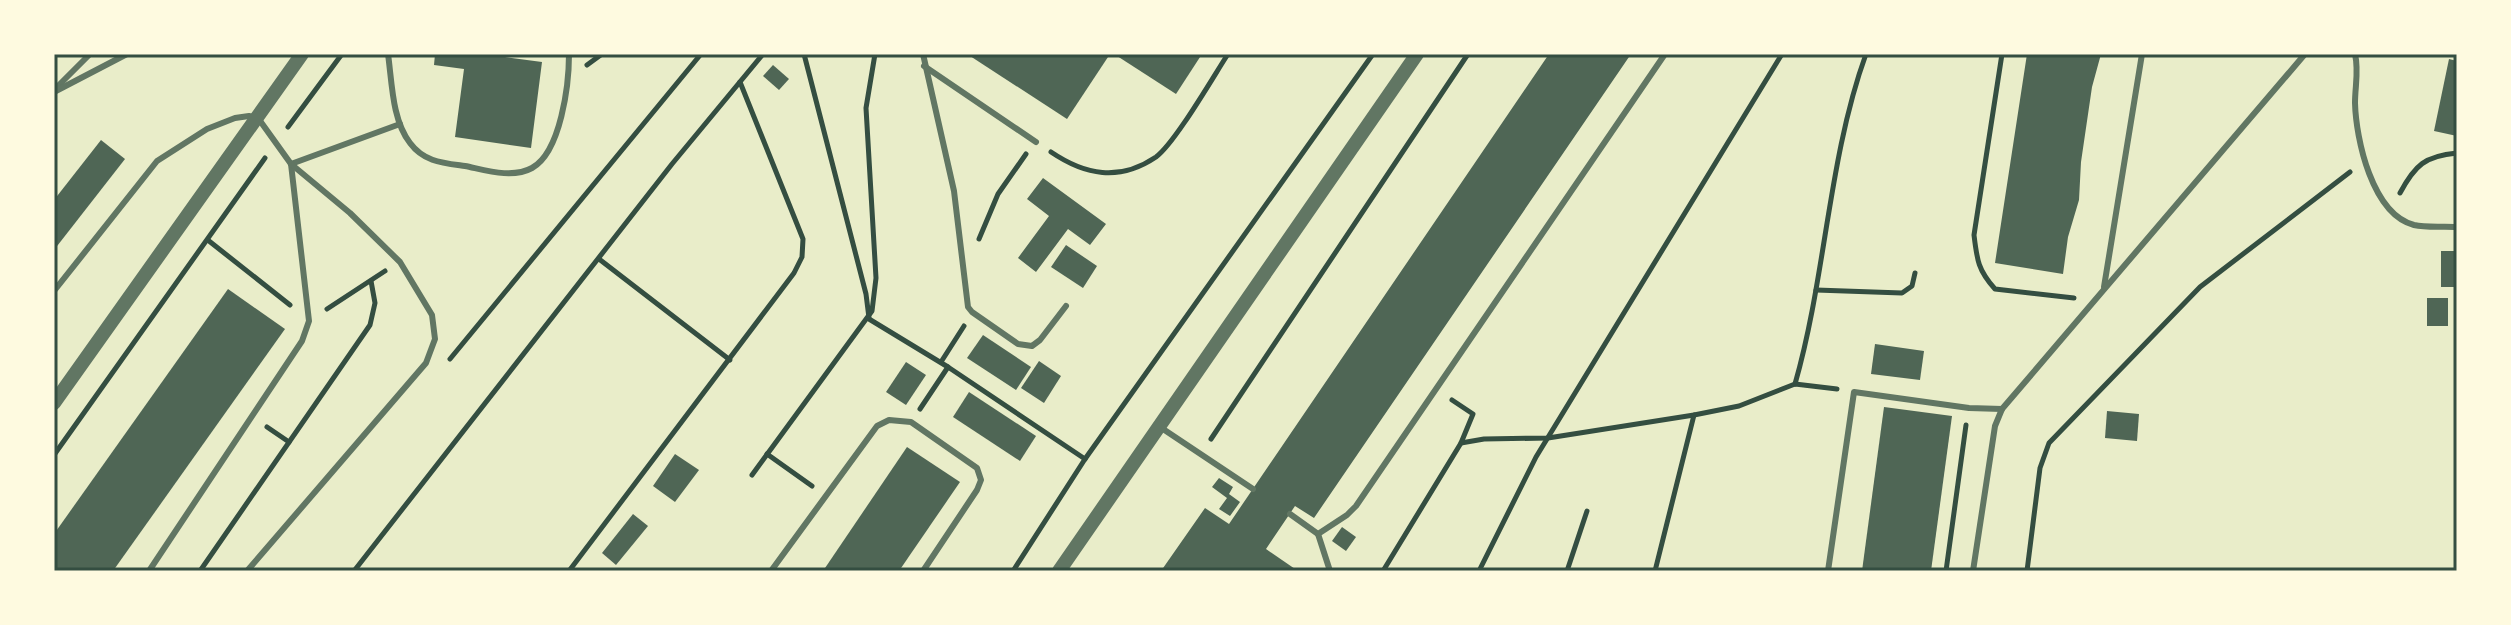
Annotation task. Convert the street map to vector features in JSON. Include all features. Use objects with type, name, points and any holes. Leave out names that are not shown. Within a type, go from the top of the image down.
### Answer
[{"type":"street","points":[[54,403],[302,54]]},
{"type":"street","points":[[1059,571],[1417,54]]},
{"type":"lane","points":[[54,91],[90,54]]},
{"type":"lane","points":[[54,91],[127,54]]},
{"type":"lane","points":[[388,54],[396,108],[409,142],[431,161],[507,173],[532,168],[547,152],[557,131],[569,77],[569,54]]},
{"type":"lane","points":[[923,54],[954,191],[967,302],[972,312],[1018,344],[1032,346],[1066,306]]},
{"type":"lane","points":[[1318,534],[1356,506],[1665,54]]},
{"type":"lane","points":[[2104,287],[2142,54]]},
{"type":"lane","points":[[1973,571],[1995,426],[2002,409],[2305,54]]},
{"type":"lane","points":[[2355,54],[2355,104],[2364,162],[2370,178],[2389,207],[2415,225],[2457,227]]},
{"type":"lane","points":[[924,66],[1036,142]]},
{"type":"lane","points":[[54,291],[157,161],[207,129],[249,116],[258,118],[291,164],[350,213],[400,262],[432,315],[435,339],[426,363],[247,571]]},
{"type":"lane","points":[[291,164],[400,124]]},
{"type":"lane","points":[[149,571],[302,341],[309,321],[291,164]]},
{"type":"lane","points":[[1828,571],[1854,392],[1969,408],[2002,409]]},
{"type":"lane","points":[[771,571],[877,426],[889,420],[911,422],[977,468],[981,480],[923,571]]},
{"type":"lane","points":[[1160,427],[1253,489]]},
{"type":"lane","points":[[1290,514],[1318,534],[1330,571]]},
{"type":"path","points":[[54,455],[342,54]]},
{"type":"path","points":[[445,366],[701,54]]},
{"type":"path","points":[[354,571],[672,164],[763,54]]},
{"type":"path","points":[[804,54],[866,294],[869,319]]},
{"type":"path","points":[[752,475],[869,319],[876,278],[866,108],[875,54]]},
{"type":"path","points":[[965,269],[998,194],[1036,142],[1068,164],[1092,173],[1108,173],[1143,164],[1158,156],[1228,54]]},
{"type":"path","points":[[1013,571],[1085,459],[1373,54]]},
{"type":"path","points":[[1200,454],[1468,54]]},
{"type":"path","points":[[1479,571],[1548,438],[1782,54]]},
{"type":"path","points":[[1795,384],[1816,290],[1852,93],[1866,54]]},
{"type":"path","points":[[2002,54],[1974,235],[1981,273],[1995,289],[2093,301]]},
{"type":"path","points":[[569,571],[730,360],[794,273],[802,257],[803,239],[740,82]]},
{"type":"path","points":[[2389,207],[2422,162],[2429,157],[2457,153]]},
{"type":"path","points":[[2027,571],[2040,468],[2049,443],[2200,287],[2364,162]]},
{"type":"path","points":[[209,241],[309,321],[400,262]]},
{"type":"path","points":[[599,259],[730,360]]},
{"type":"path","points":[[1816,290],[1902,293],[1912,286],[1915,273]]},
{"type":"path","points":[[200,571],[370,325],[375,303],[371,281]]},
{"type":"path","points":[[869,319],[941,362],[1085,459]]},
{"type":"path","points":[[941,362],[959,332]]},
{"type":"path","points":[[911,422],[948,367]]},
{"type":"path","points":[[1461,443],[1484,439],[1548,438],[1694,415],[1739,406],[1795,384],[1854,392]]},
{"type":"path","points":[[1383,571],[1461,443],[1473,414],[1436,388]]},
{"type":"path","points":[[1946,571],[1969,408]]},
{"type":"path","points":[[1655,571],[1694,415]]},
{"type":"path","points":[[252,416],[289,442]]},
{"type":"path","points":[[767,454],[826,496]]},
{"type":"path","points":[[1567,571],[1587,511]]},
{"type":"building","points":[[435,54],[506,54],[505,57],[542,62],[531,148],[455,137],[464,69],[434,65]]},
{"type":"building","points":[[967,54],[1110,54],[1067,119]]},
{"type":"building","points":[[1114,54],[1202,54],[1176,94]]},
{"type":"building","points":[[1549,54],[1631,54],[1314,518],[1295,506],[1266,549],[1298,571],[1161,571],[1205,508],[1229,524]]},
{"type":"building","points":[[2027,54],[2101,54],[2092,87],[2079,200],[2068,237],[2063,274],[1995,263]]},
{"type":"building","points":[[2449,59],[2457,61],[2457,136],[2434,131]]},
{"type":"building","points":[[773,65],[789,79],[779,90],[763,76]]},
{"type":"building","points":[[101,140],[125,159],[54,250],[54,200]]},
{"type":"building","points":[[1043,178],[1106,224],[1090,245],[1068,229],[1036,272],[1018,258],[1049,216],[1027,199]]},
{"type":"building","points":[[1066,245],[1097,266],[1083,288],[1051,267]]},
{"type":"building","points":[[2441,251],[2457,251],[2457,287],[2441,287]]},
{"type":"building","points":[[228,289],[285,329],[113,571],[54,571],[54,534]]},
{"type":"building","points":[[2427,298],[2448,298],[2448,326],[2427,326]]},
{"type":"building","points":[[983,335],[1031,367],[1016,390],[967,358]]},
{"type":"building","points":[[1875,344],[1924,351],[1920,380],[1871,374]]},
{"type":"building","points":[[1039,361],[1061,376],[1044,403],[1021,388]]},
{"type":"building","points":[[906,362],[926,375],[906,405],[886,392]]},
{"type":"building","points":[[969,392],[1036,436],[1020,461],[953,417]]},
{"type":"building","points":[[1884,407],[1952,416],[1931,571],[1862,571]]},
{"type":"building","points":[[2107,411],[2139,414],[2137,441],[2105,438]]},
{"type":"building","points":[[907,447],[960,482],[899,571],[823,571]]},
{"type":"building","points":[[675,454],[699,470],[675,502],[653,486]]},
{"type":"building","points":[[1219,478],[1233,487],[1229,494],[1240,502],[1230,516],[1219,509],[1227,498],[1212,487]]},
{"type":"building","points":[[633,514],[648,526],[616,565],[602,553]]},
{"type":"building","points":[[1342,527],[1356,537],[1346,551],[1332,541]]}]
